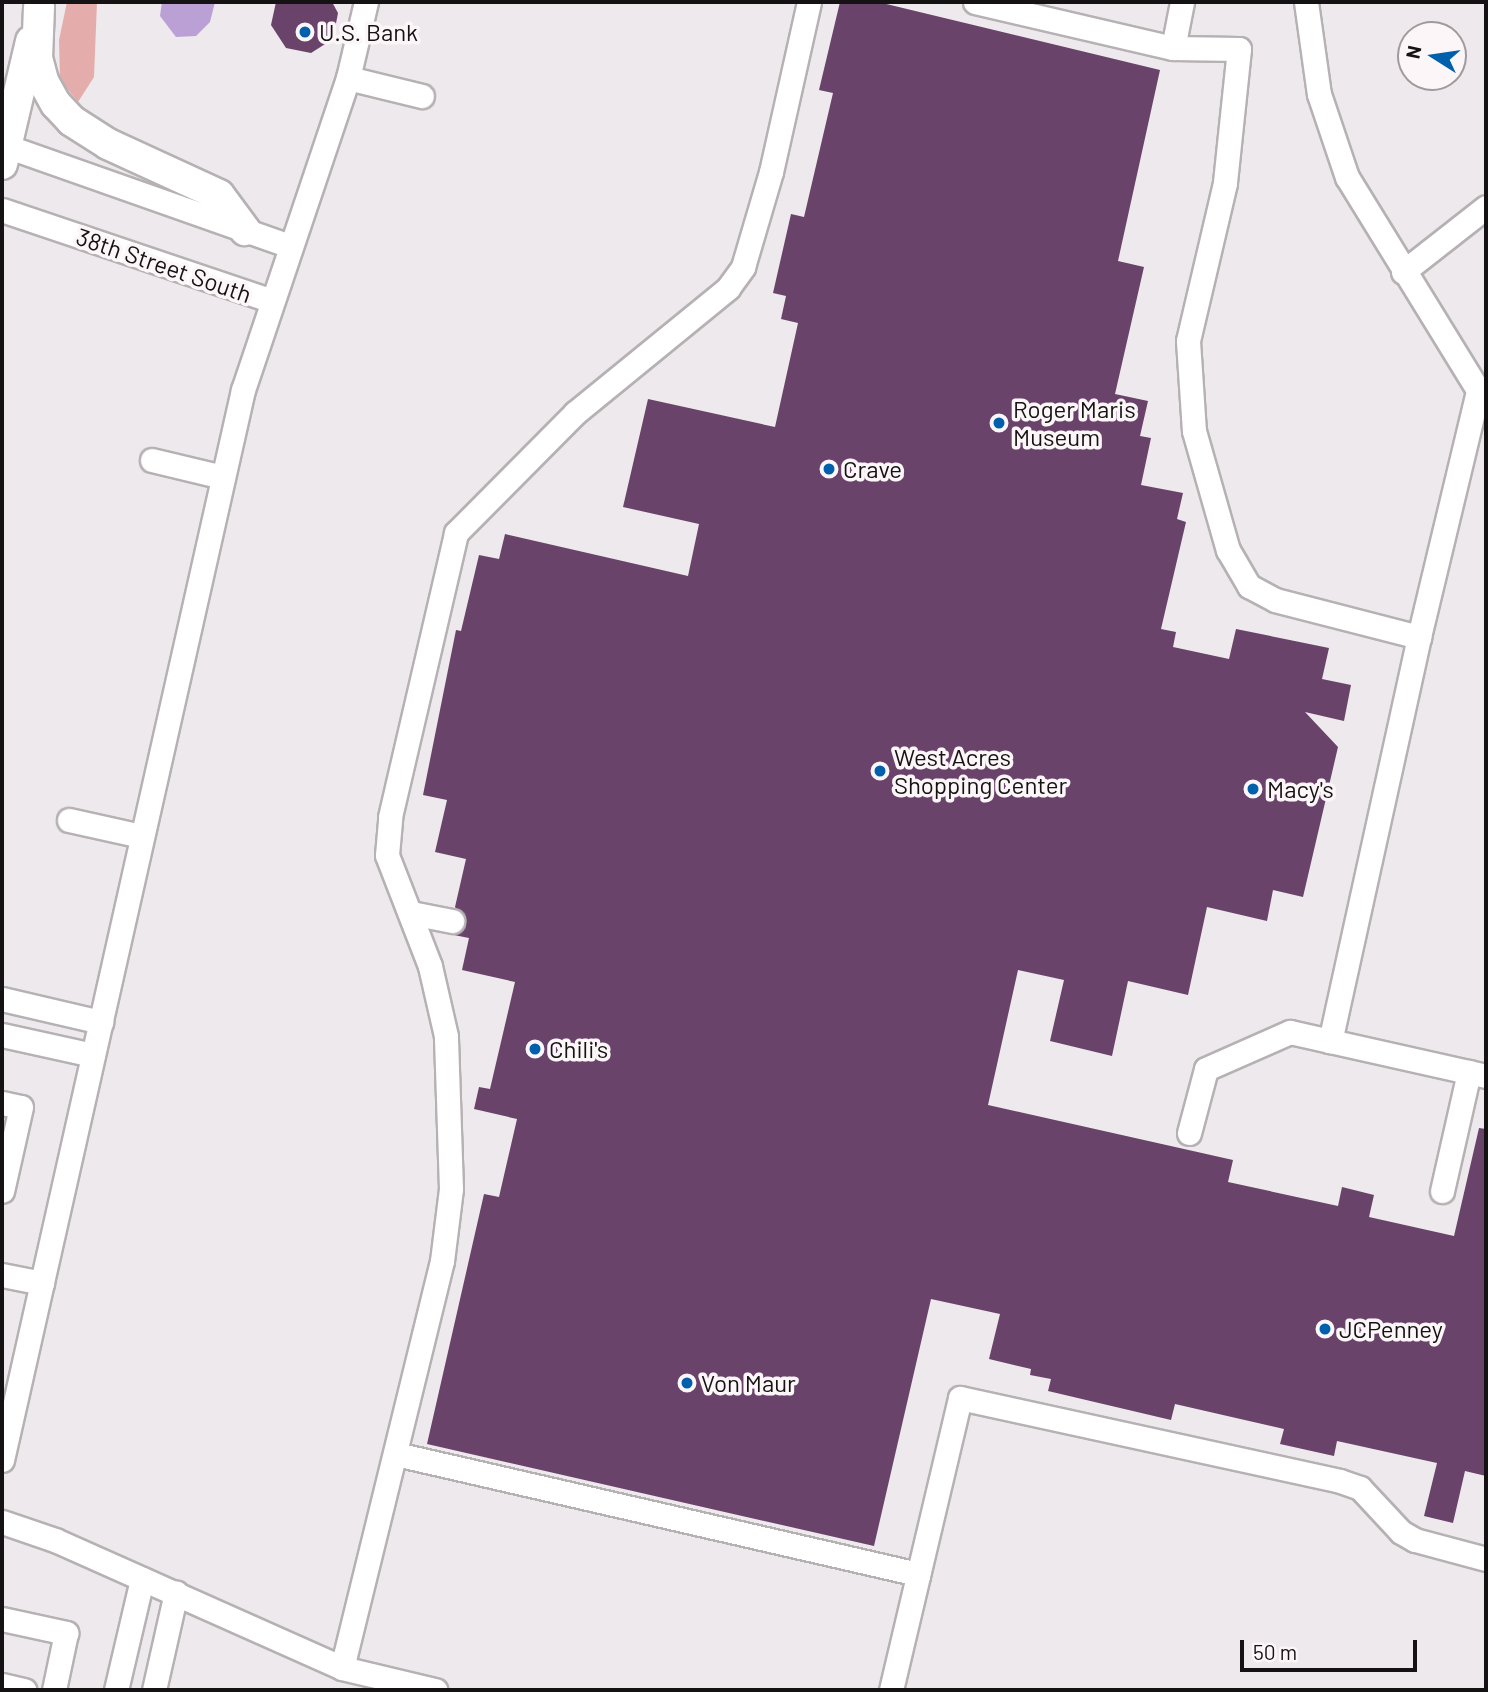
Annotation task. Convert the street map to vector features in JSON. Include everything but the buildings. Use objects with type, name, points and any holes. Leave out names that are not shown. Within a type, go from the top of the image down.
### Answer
[{"type":"main road","points":[[3,152],[39,4]]},
{"type":"main road","points":[[39,4],[37,58],[43,81],[56,104],[72,121],[108,144],[219,195],[245,230]]},
{"type":"street","name":"38th Street South","points":[[2,209],[272,301],[348,78],[366,2]]},
{"type":"street","points":[[342,1668],[442,1261],[451,1189],[446,1036],[430,966],[387,855],[388,827],[456,533],[575,413],[728,288],[743,267],[771,172],[809,2]]},
{"type":"street","points":[[975,2],[1173,48],[1239,49],[1225,183],[1188,341],[1194,431],[1228,550],[1249,586],[1275,600],[1419,636]]},
{"type":"street","points":[[1173,48],[1182,2]]},
{"type":"street","points":[[1306,2],[1328,131],[1347,177],[1482,397],[1419,636],[1330,1041]]},
{"type":"street","points":[[348,78],[422,96]]},
{"type":"street","points":[[3,152],[290,246]]},
{"type":"street","points":[[1404,272],[1486,207]]},
{"type":"street","points":[[2,1460],[243,390],[272,301]]},
{"type":"street","points":[[152,460],[223,477]]},
{"type":"street","points":[[69,820],[141,836]]},
{"type":"street","points":[[411,913],[452,921]]},
{"type":"street","points":[[2,999],[102,1022]]},
{"type":"street","points":[[1189,1133],[1206,1069],[1290,1032],[1478,1074],[1442,1191]]},
{"type":"street","points":[[2,1035],[93,1055]]},
{"type":"street","points":[[2,1103],[21,1107],[2,1191]]},
{"type":"street","points":[[2,1275],[42,1283]]},
{"type":"street","points":[[891,1690],[960,1398],[1340,1481],[1360,1488],[1401,1532],[1415,1539],[1486,1559]]},
{"type":"street","points":[[396,1454],[918,1574]]},
{"type":"street","points":[[2,1522],[176,1592],[342,1668],[435,1690]]},
{"type":"street","points":[[116,1690],[142,1579]]},
{"type":"street","points":[[154,1690],[176,1592]]},
{"type":"street","points":[[2,1619],[66,1633],[54,1690]]},
{"type":"street","points":[[2,1685],[23,1690]]},
{"type":"shaded area","points":[[67,2],[97,2],[94,77],[78,102],[60,80],[59,40]]},
{"type":"shaded area","points":[[162,2],[215,2],[210,22],[196,36],[176,37],[160,16]]},
{"type":"place","name":"U.S. Bank","points":[[305,32]]},
{"type":"place","name":"Roger Maris Museum","points":[[999,423]]},
{"type":"place","name":"Crave","points":[[829,469]]},
{"type":"place","name":"West Acres Shopping Center","points":[[880,771]]},
{"type":"place","name":"Macy's","points":[[1253,789]]},
{"type":"place","name":"Chili's","points":[[535,1049]]},
{"type":"place","name":"JCPenney","points":[[1325,1329]]},
{"type":"place","name":"Von Maur","points":[[687,1383]]}]
